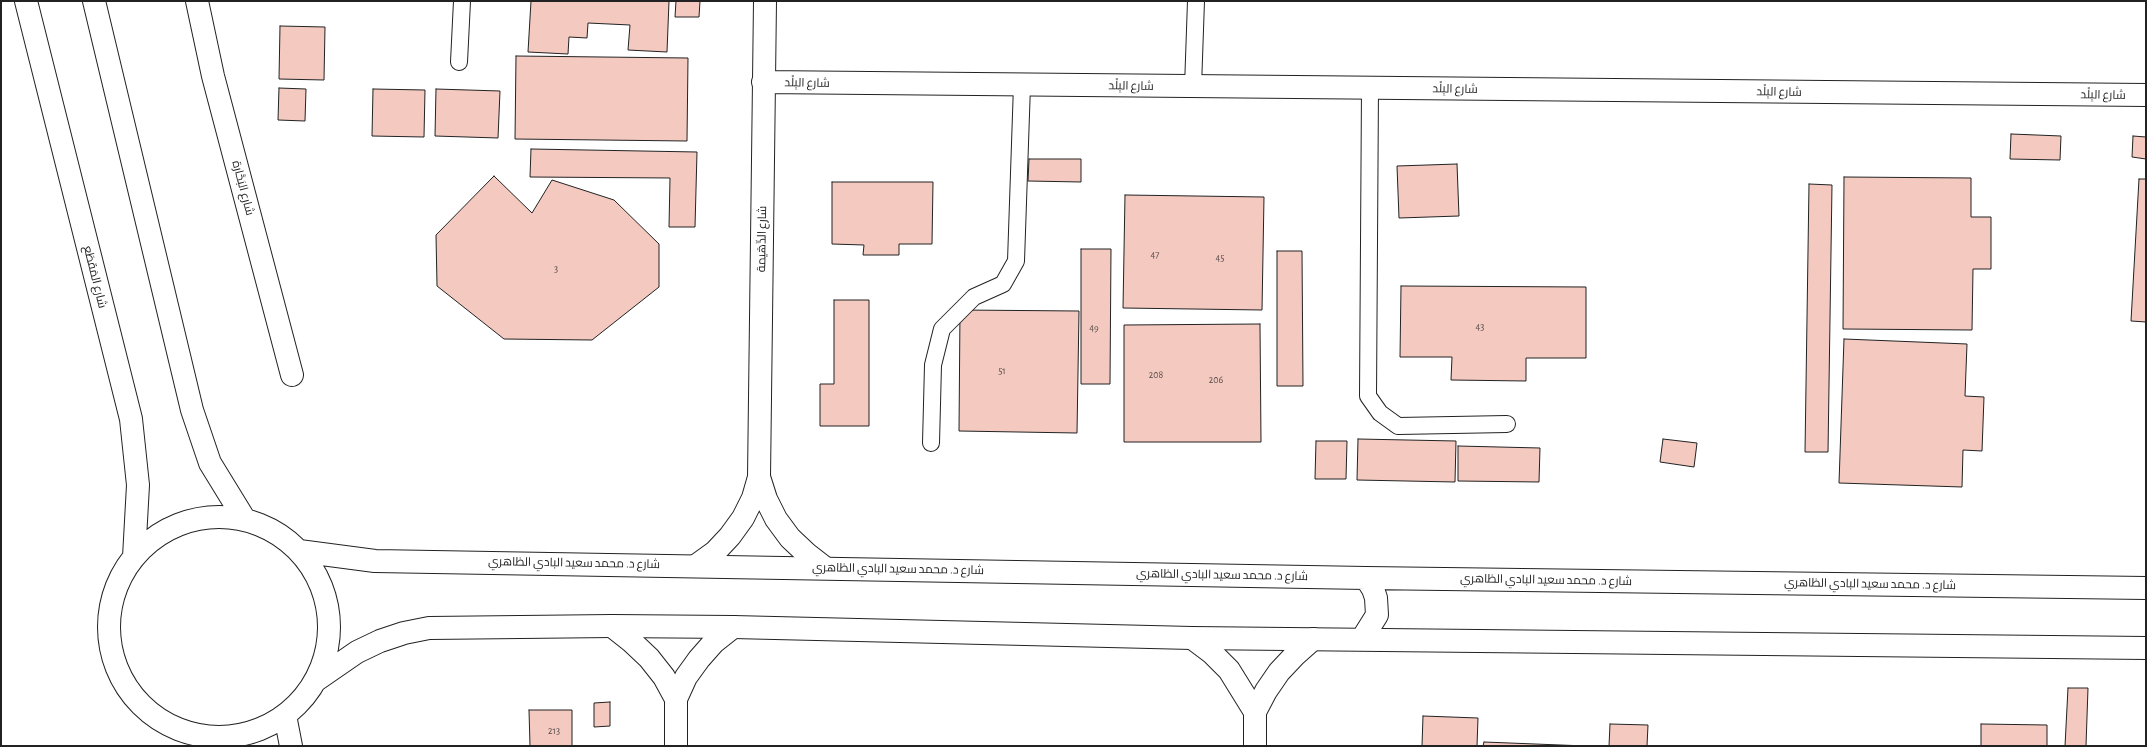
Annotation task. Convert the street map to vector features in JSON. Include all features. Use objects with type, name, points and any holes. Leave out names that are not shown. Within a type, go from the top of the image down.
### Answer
[{"type":"street","name":"شارع المَقطَع","points":[[26,1],[131,419],[138,486],[134,557]]},
{"type":"street","points":[[94,1],[192,410],[210,464],[245,520]]},
{"type":"street","name":"شارع البَحَّارة","points":[[197,1],[213,76],[292,374]]},
{"type":"street","name":"شارع الدِّهَيمة","points":[[765,1],[759,477],[766,499],[776,519],[790,538],[807,554],[826,568]]},
{"type":"street","name":"شارع البِلْد","points":[[764,82],[2146,95]]},
{"type":"street","name":"شارع الدِّهَيمة","points":[[697,565],[715,552],[730,536],[746,511],[759,477]]},
{"type":"street","points":[[158,720],[189,733],[223,737],[256,731],[285,715],[302,700],[316,681],[328,648],[329,613],[319,580],[299,551],[274,532],[245,520],[214,517],[184,523],[157,537],[134,557],[116,589],[108,626],[114,662],[132,695],[158,720],[180,746]]},
{"type":"street","name":"شارع د. محمد سعيد البادي الظاهري","points":[[299,551],[375,561],[697,565],[1366,578],[2146,588]]},
{"type":"street","points":[[1362,639],[1377,615],[1375,593],[1366,578]]},
{"type":"street","points":[[316,681],[357,652],[380,641],[404,633],[429,628],[612,626],[733,627],[1192,638],[2146,648]]},
{"type":"street","points":[[612,626],[632,641],[649,658],[664,677],[676,699]]},
{"type":"street","points":[[676,746],[676,699],[686,677],[714,642],[733,627]]},
{"type":"street","points":[[1192,638],[1212,653],[1229,670],[1255,712]]},
{"type":"street","points":[[1255,746],[1255,712],[1279,672],[1295,654],[1313,639]]},
{"type":"street","points":[[285,715],[291,746]]},
{"type":"lane","points":[[459,62],[462,1]]},
{"type":"lane","points":[[1193,86],[1196,1]]},
{"type":"lane","points":[[931,443],[933,365],[942,329],[974,297],[1003,284],[1016,262],[1022,84]]},
{"type":"lane","points":[[1370,88],[1368,396],[1380,413],[1398,426],[1507,424]]},
{"type":"building","points":[[531,1],[669,1],[667,52],[628,50],[630,25],[588,23],[587,38],[569,37],[568,54],[528,52]]},
{"type":"building","points":[[676,1],[700,1],[699,17],[675,17]]},
{"type":"building","points":[[280,26],[325,27],[324,80],[279,79]]},
{"type":"building","points":[[516,56],[688,58],[687,141],[515,139]]},
{"type":"building","points":[[279,88],[306,89],[305,121],[278,120]]},
{"type":"building","points":[[373,89],[425,90],[424,137],[372,136]]},
{"type":"building","points":[[436,89],[500,91],[498,138],[435,136]]},
{"type":"building","points":[[2011,134],[2061,136],[2060,160],[2010,159]]},
{"type":"building","points":[[2133,136],[2146,137],[2146,159],[2132,157]]},
{"type":"building","points":[[531,149],[697,152],[695,227],[669,227],[670,178],[530,177]]},
{"type":"building","points":[[1029,159],[1081,159],[1081,182],[1028,181]]},
{"type":"building","points":[[1457,164],[1459,216],[1399,218],[1397,166]]},
{"type":"building","points":[[494,176],[532,213],[552,180],[614,200],[659,244],[659,287],[592,340],[504,339],[437,286],[436,235]]},
{"type":"building","points":[[1844,177],[1971,178],[1971,217],[1991,217],[1991,269],[1973,269],[1972,330],[1843,329]]},
{"type":"building","points":[[2139,179],[2146,179],[2146,322],[2131,321]]},
{"type":"building","points":[[832,182],[933,182],[932,244],[899,244],[899,255],[863,255],[864,245],[832,244]]},
{"type":"building","points":[[1809,184],[1832,185],[1828,452],[1805,452]]},
{"type":"building","points":[[1125,195],[1264,197],[1262,310],[1123,308]]},
{"type":"building","points":[[1081,249],[1111,249],[1110,384],[1081,384]]},
{"type":"building","points":[[1277,251],[1302,251],[1303,386],[1277,386]]},
{"type":"building","points":[[1401,286],[1586,287],[1586,358],[1526,358],[1526,381],[1451,380],[1452,357],[1400,357]]},
{"type":"building","points":[[834,300],[869,300],[869,426],[820,426],[820,384],[834,384]]},
{"type":"building","points":[[960,310],[1079,311],[1077,433],[959,431]]},
{"type":"building","points":[[1260,324],[1261,442],[1124,442],[1124,325]]},
{"type":"building","points":[[1844,339],[1967,344],[1965,396],[1984,397],[1982,451],[1963,450],[1962,487],[1839,483]]},
{"type":"building","points":[[1358,439],[1456,441],[1455,482],[1357,480]]},
{"type":"building","points":[[1663,439],[1697,443],[1694,467],[1660,462]]},
{"type":"building","points":[[1316,441],[1347,441],[1346,479],[1315,479]]},
{"type":"building","points":[[1458,446],[1540,448],[1539,482],[1458,481]]},
{"type":"building","points":[[2068,688],[2088,688],[2086,746],[2065,746]]},
{"type":"building","points":[[610,702],[610,726],[594,727],[594,703]]},
{"type":"building","points":[[529,710],[572,710],[572,746],[530,746]]},
{"type":"building","points":[[1423,716],[1478,718],[1477,746],[1422,746]]},
{"type":"building","points":[[1610,724],[1648,725],[1647,746],[1609,746]]},
{"type":"building","points":[[1981,724],[2047,725],[2047,746],[1981,746]]},
{"type":"building","points":[[1484,742],[1586,746],[1483,746]]}]
